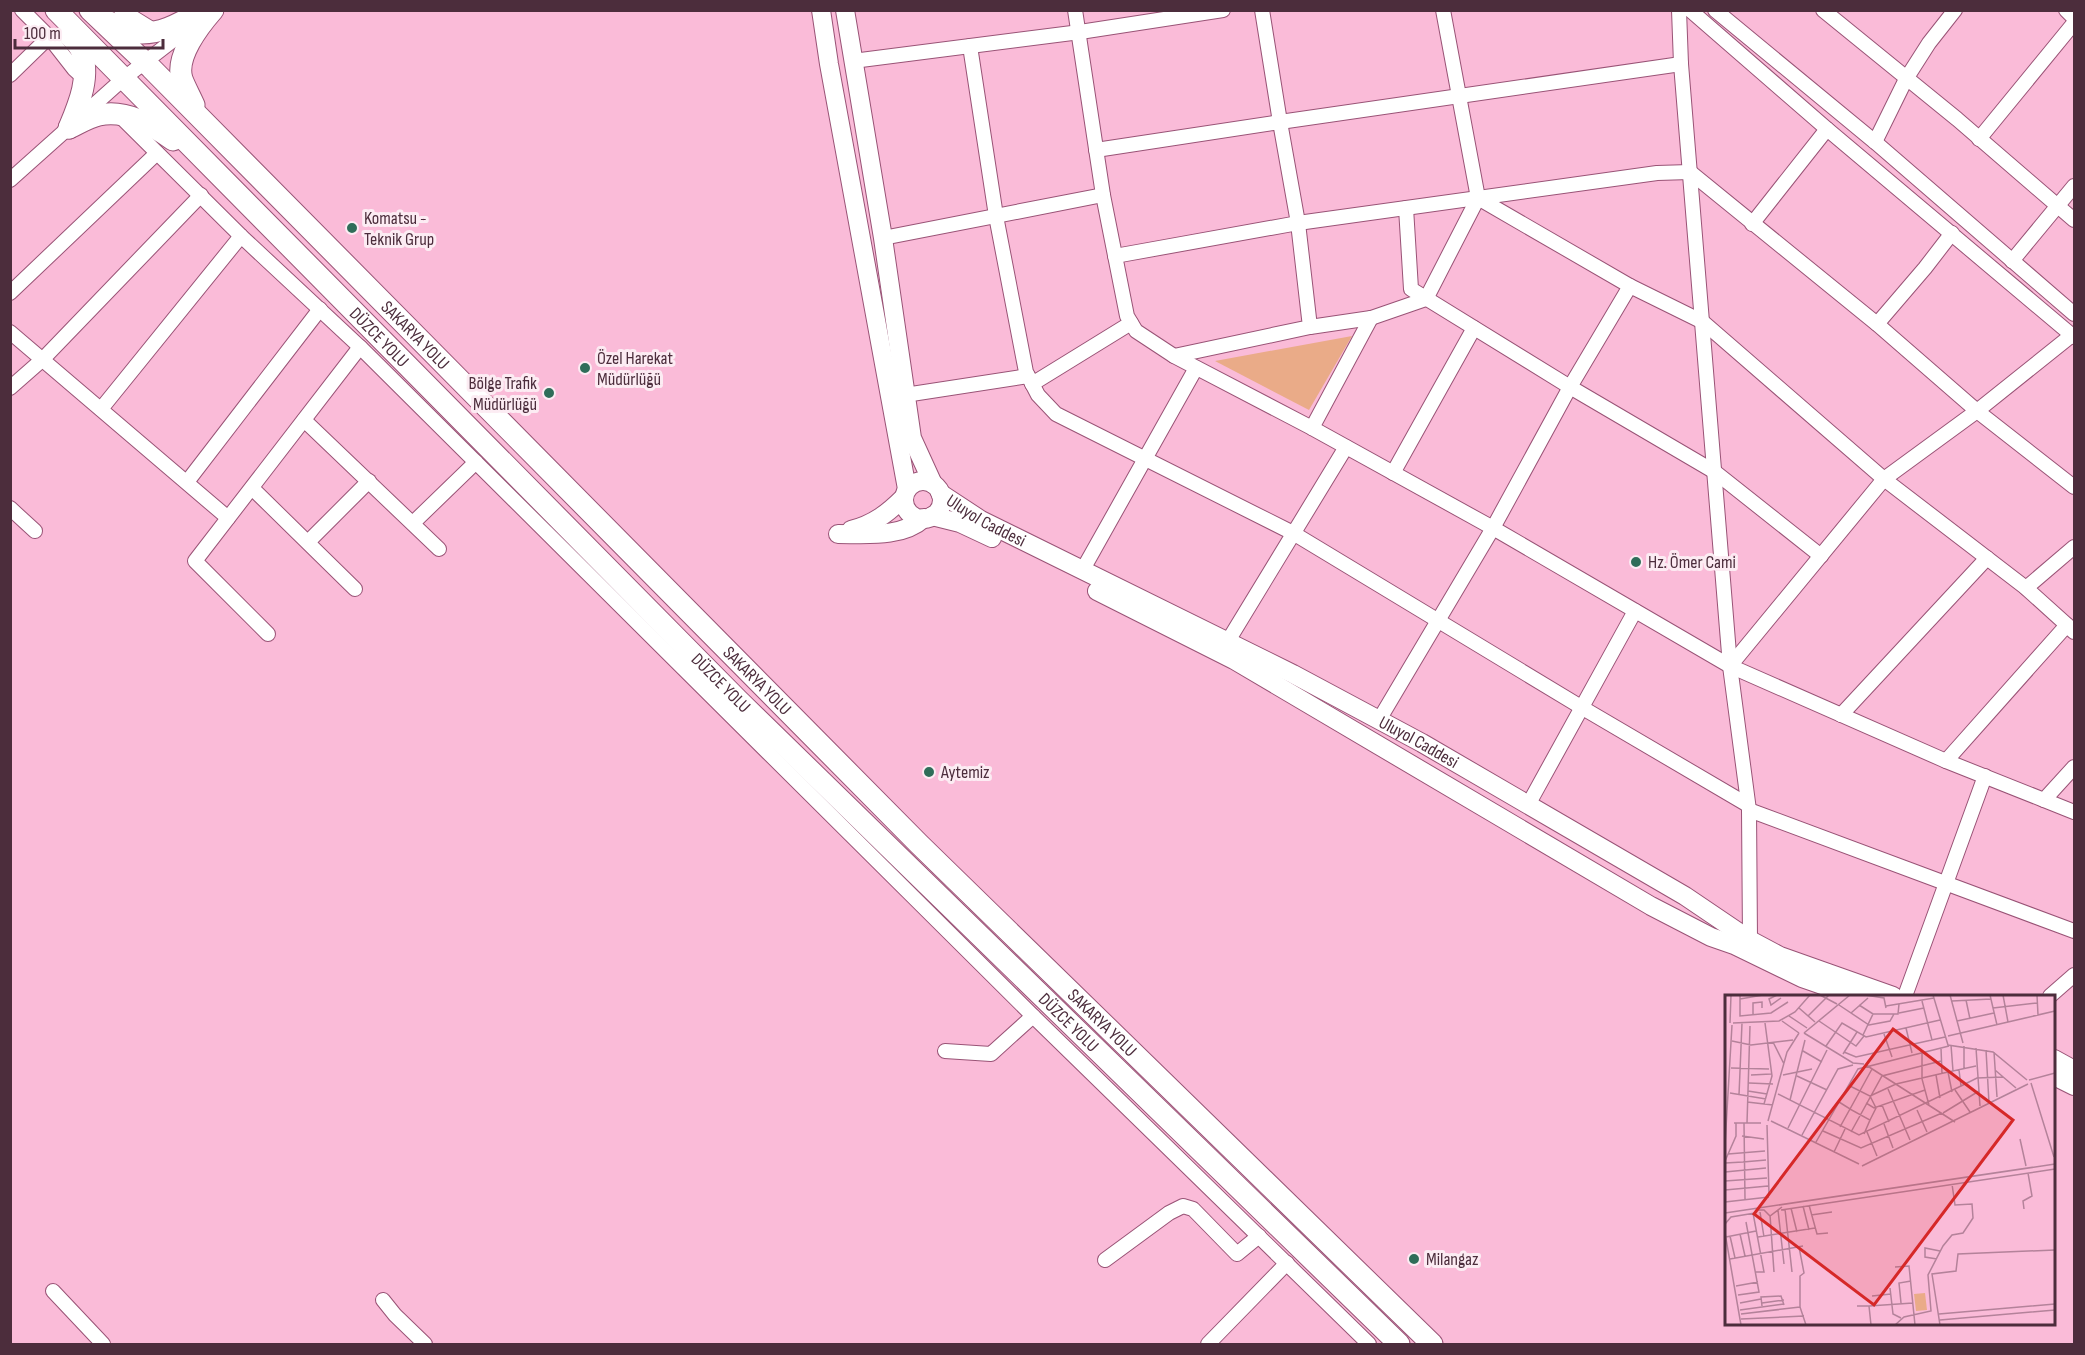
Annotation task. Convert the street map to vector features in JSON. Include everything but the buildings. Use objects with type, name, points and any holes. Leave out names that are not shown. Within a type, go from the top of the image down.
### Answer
[{"type":"highway","points":[[51,10],[81,49],[85,79],[80,102],[69,128]]},
{"type":"highway","name":"DÜZCE YOLU","points":[[56,10],[738,700],[1399,1344]]},
{"type":"highway","points":[[92,12],[130,32],[157,32],[176,25],[203,10]]},
{"type":"highway","points":[[200,119],[181,76],[183,56],[211,10]]},
{"type":"highway","name":"SAKARYA YOLU","points":[[92,12],[919,844],[1431,1344]]},
{"type":"highway","points":[[69,128],[99,115],[129,116],[160,131],[213,170]]},
{"type":"main road","points":[[821,10],[906,493],[904,504],[917,518],[928,517]]},
{"type":"main road","name":"Uluyol Caddesi","points":[[845,10],[883,238],[912,438],[936,489],[981,520],[1228,641],[1379,720],[1685,896],[1750,940],[1780,956],[1890,995]]},
{"type":"main road","points":[[919,481],[936,489],[941,504],[917,525],[876,534],[838,534],[862,528],[884,517],[919,481]]},
{"type":"main road","name":"Uluyol Caddesi","points":[[928,517],[960,523],[1234,660],[1651,906],[1711,937],[1734,945],[1802,978],[1851,995]]},
{"type":"main road","points":[[2055,1060],[2074,1070]]},
{"type":"main road","points":[[2055,1076],[2074,1086]]},
{"type":"street","points":[[22,10],[85,79]]},
{"type":"street","points":[[121,10],[157,32]]},
{"type":"street","points":[[10,180],[123,79],[211,10]]},
{"type":"street","points":[[1076,10],[1103,195],[1126,316],[1136,331],[1173,356],[1312,428],[1493,528],[1730,666],[1946,761],[2074,812]]},
{"type":"street","points":[[853,61],[1080,32],[1185,13],[1223,10]]},
{"type":"street","points":[[1262,10],[1298,223],[1310,327]]},
{"type":"street","points":[[1173,356],[1310,327],[1371,318],[1426,299],[1478,198],[1443,10]]},
{"type":"street","points":[[1679,10],[1681,64],[1730,666],[1748,807],[1750,940],[1763,959]]},
{"type":"street","points":[[1689,10],[2073,336],[1977,411],[1884,479],[1730,666]]},
{"type":"street","points":[[1715,10],[1875,142],[2074,314]]},
{"type":"street","points":[[1823,10],[1906,80],[1957,119],[2074,220]]},
{"type":"street","points":[[1875,142],[1906,80],[1929,43],[1955,10]]},
{"type":"street","points":[[2066,10],[2074,18]]},
{"type":"street","points":[[1979,139],[2074,23]]},
{"type":"street","points":[[10,75],[49,37]]},
{"type":"street","points":[[970,46],[996,216],[1030,380],[1038,395],[1056,414],[1293,533],[1748,807],[2074,931]]},
{"type":"street","points":[[1096,150],[1681,64]]},
{"type":"street","points":[[119,115],[242,236],[360,347],[1033,1016],[1369,1344]]},
{"type":"street","points":[[1752,224],[1827,129]]},
{"type":"street","points":[[10,293],[157,153]]},
{"type":"street","points":[[1115,256],[1298,223],[1657,173],[1690,172],[1877,324],[1977,411],[2074,488]]},
{"type":"street","points":[[2012,261],[2074,186]]},
{"type":"street","points":[[10,388],[43,359],[201,195]]},
{"type":"street","points":[[883,238],[1103,195]]},
{"type":"street","points":[[1478,198],[1629,286],[1703,322],[1884,479],[2026,588],[2071,629],[1946,761]]},
{"type":"street","points":[[1406,208],[1412,289],[1570,387],[1715,472],[1821,556]]},
{"type":"street","points":[[1877,324],[1952,233]]},
{"type":"street","points":[[100,409],[242,236]]},
{"type":"street","points":[[1379,720],[1493,528],[1570,387],[1629,286]]},
{"type":"street","points":[[187,482],[320,309]]},
{"type":"street","points":[[1312,428],[1371,318]]},
{"type":"street","points":[[905,395],[1030,380],[1131,323]]},
{"type":"street","points":[[1393,472],[1474,328]]},
{"type":"street","points":[[10,332],[228,518]]},
{"type":"street","points":[[268,634],[195,561],[360,347]]},
{"type":"street","points":[[1082,571],[1196,368]]},
{"type":"street","points":[[304,420],[439,549]]},
{"type":"street","points":[[1228,641],[1346,447]]},
{"type":"street","points":[[413,523],[476,462]]},
{"type":"street","points":[[308,542],[369,482]]},
{"type":"street","points":[[252,488],[356,589]]},
{"type":"street","points":[[10,508],[35,531]]},
{"type":"street","points":[[2026,588],[2074,547]]},
{"type":"street","points":[[1841,715],[1987,558]]},
{"type":"street","points":[[1528,805],[1635,611]]},
{"type":"street","points":[[2044,800],[2074,767]]},
{"type":"street","points":[[1905,995],[1985,777]]},
{"type":"street","points":[[2051,995],[2074,975]]},
{"type":"street","points":[[945,1052],[991,1054],[1033,1016]]},
{"type":"street","points":[[1106,1260],[1169,1213],[1183,1206],[1193,1209],[1237,1254],[1259,1236]]},
{"type":"street","points":[[1208,1344],[1287,1263]]},
{"type":"street","points":[[53,1291],[103,1344]]},
{"type":"street","points":[[383,1300],[425,1344]]},
{"type":"shaded area","points":[[1352,336],[1309,410],[1215,361]]},
{"type":"place","name":"Komatsu - Teknik Grup","points":[[352,228]]},
{"type":"place","name":"Özel Harekat Müdürlüğü","points":[[585,368]]},
{"type":"place","name":"Bölge Trafik Müdürlüğü","points":[[549,393]]},
{"type":"place","name":"Hz. Ömer Cami","points":[[1636,562]]},
{"type":"place","name":"Aytemiz","points":[[929,772]]},
{"type":"place","name":"Milangaz","points":[[1414,1259]]}]
